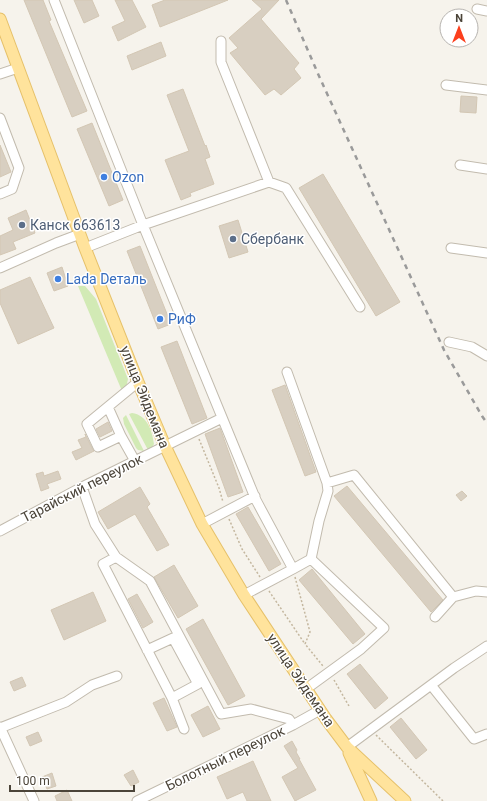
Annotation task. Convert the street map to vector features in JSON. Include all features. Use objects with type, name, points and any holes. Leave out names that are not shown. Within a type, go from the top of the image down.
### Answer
[{"type":"main road","name":"улица Эйдемана","points":[[0,19],[85,248],[138,382],[165,446],[202,524],[244,596],[320,710],[347,747]]},
{"type":"main road","points":[[347,747],[371,801]]},
{"type":"main road","points":[[347,747],[404,801]]},
{"type":"street","points":[[54,0],[143,225],[222,418],[255,496],[293,569]]},
{"type":"street","points":[[221,41],[221,62],[269,182]]},
{"type":"street","points":[[0,74],[18,68]]},
{"type":"street","points":[[446,85],[487,90]]},
{"type":"street","points":[[0,118],[19,168],[12,190],[0,194]]},
{"type":"street","points":[[460,165],[487,169]]},
{"type":"street","points":[[85,248],[143,225],[269,182],[286,188],[360,307]]},
{"type":"street","points":[[0,268],[56,242],[80,234]]},
{"type":"street","points":[[451,248],[487,253]]},
{"type":"street","points":[[449,342],[472,347],[487,356]]},
{"type":"street","points":[[287,372],[327,483],[328,490],[318,521],[311,559]]},
{"type":"street","points":[[121,436],[98,447],[86,424],[138,382]]},
{"type":"street","points":[[108,407],[134,461]]},
{"type":"street","name":"Тарайский переулок","points":[[0,531],[82,487],[222,418]]},
{"type":"street","points":[[327,483],[354,475],[453,597]]},
{"type":"street","points":[[82,487],[95,524],[116,557],[150,581],[220,714],[251,709],[289,719],[293,725]]},
{"type":"street","points":[[202,524],[255,496]]},
{"type":"street","points":[[116,557],[103,564],[172,698],[184,729]]},
{"type":"street","points":[[244,596],[311,559]]},
{"type":"street","points":[[306,689],[361,648],[384,628],[311,559]]},
{"type":"street","points":[[435,617],[453,597],[476,591],[487,592]]},
{"type":"street","points":[[147,650],[173,638],[198,684],[172,698]]},
{"type":"street","points":[[347,747],[487,646]]},
{"type":"street","points":[[34,801],[1,731],[66,702],[92,685],[117,676]]},
{"type":"street","points":[[431,685],[474,739],[487,734]]},
{"type":"street","name":"Болотный переулок","points":[[137,801],[293,725],[320,710]]},
{"type":"path","points":[[293,569],[310,632],[305,644]]},
{"type":"path","points":[[265,585],[305,644],[329,673],[349,706]]},
{"type":"path","points":[[370,730],[443,801]]},
{"type":"green space","points":[[78,286],[85,286],[96,299],[128,379],[126,388],[122,391]]},
{"type":"green space","points":[[129,414],[137,414],[148,424],[154,444],[151,449],[148,450]]},
{"type":"green space","points":[[126,415],[144,451],[136,448],[124,424],[123,418]]},
{"type":"building","points":[[24,0],[43,0],[51,20],[49,21],[87,111],[72,117]]},
{"type":"building","points":[[74,0],[92,0],[99,16],[84,23]]},
{"type":"building","points":[[115,0],[132,0],[146,27],[118,41],[112,27],[125,21]]},
{"type":"building","points":[[165,0],[228,0],[160,27],[152,5]]},
{"type":"building","points":[[252,0],[279,0],[261,19],[299,63],[294,69],[301,78],[281,95],[274,89],[265,95],[230,53],[238,48],[229,38],[262,9]]},
{"type":"building","points":[[161,42],[166,56],[132,70],[127,56]]},
{"type":"building","points":[[183,89],[210,157],[205,159],[214,184],[190,193],[191,196],[181,200],[165,160],[189,151],[167,95]]},
{"type":"building","points":[[461,96],[477,97],[476,113],[460,112]]},
{"type":"building","points":[[92,123],[123,200],[109,206],[77,129]]},
{"type":"building","points":[[0,145],[11,172],[0,177]]},
{"type":"building","points":[[323,174],[400,302],[376,316],[299,188]]},
{"type":"building","name":"Канск 663613","points":[[26,210],[35,233],[13,242],[16,249],[0,255],[0,236],[13,230],[8,218]]},
{"type":"building","name":"Сбербанк","points":[[238,220],[248,252],[229,258],[219,226]]},
{"type":"building","points":[[140,246],[171,324],[158,329],[127,251]]},
{"type":"building","name":"Lada Dеталь","points":[[62,267],[68,286],[54,291],[47,273]]},
{"type":"building","points":[[30,277],[54,328],[18,344],[0,303],[0,290]]},
{"type":"building","points":[[177,341],[207,418],[192,424],[161,347]]},
{"type":"building","points":[[285,385],[316,472],[305,476],[272,390]]},
{"type":"building","points":[[108,422],[112,431],[100,437],[96,429]]},
{"type":"building","points":[[220,428],[243,492],[228,497],[205,434]]},
{"type":"building","points":[[85,434],[94,451],[76,460],[72,452],[82,448],[78,440],[86,437]]},
{"type":"building","points":[[58,471],[61,479],[47,484],[49,488],[41,491],[36,474],[43,472],[44,476]]},
{"type":"building","points":[[347,486],[443,600],[431,612],[334,496]]},
{"type":"building","points":[[140,487],[150,504],[147,507],[169,545],[157,551],[135,514],[108,529],[98,512]]},
{"type":"building","points":[[462,491],[467,496],[461,501],[456,495]]},
{"type":"building","points":[[248,507],[281,564],[269,571],[236,514]]},
{"type":"building","points":[[174,565],[198,606],[178,618],[154,577]]},
{"type":"building","points":[[312,569],[365,634],[353,644],[299,580]]},
{"type":"building","points":[[93,592],[106,621],[64,640],[51,610]]},
{"type":"building","points":[[137,594],[153,622],[143,628],[128,599]]},
{"type":"building","points":[[203,619],[245,696],[228,705],[186,629]]},
{"type":"building","points":[[360,664],[388,698],[375,709],[347,674]]},
{"type":"building","points":[[22,677],[26,686],[14,691],[10,682]]},
{"type":"building","points":[[164,698],[177,727],[167,731],[153,703]]},
{"type":"building","points":[[208,706],[220,729],[203,737],[191,715]]},
{"type":"building","points":[[401,718],[427,750],[416,759],[390,727]]},
{"type":"building","points":[[38,732],[42,741],[30,746],[26,737]]},
{"type":"building","points":[[292,741],[297,750],[296,752],[299,759],[316,790],[295,801],[282,777],[298,768],[284,746]]},
{"type":"building","points":[[253,761],[271,801],[247,801],[243,792],[227,799],[217,777]]},
{"type":"building","points":[[133,770],[139,782],[131,786],[124,775]]},
{"type":"building","points":[[52,773],[56,786],[47,789],[42,777]]},
{"type":"building","points":[[67,790],[72,801],[57,801],[55,796]]},
{"type":"railway","points":[[286,0],[444,350],[487,423]]},
{"type":"place","name":"Ozon","points":[[104,177]]},
{"type":"place","name":"Канск 663613","points":[[22,225]]},
{"type":"place","name":"Сбербанк","points":[[233,239]]},
{"type":"place","name":"Lada Dеталь","points":[[58,279]]},
{"type":"place","name":"РиФ","points":[[160,319]]}]
